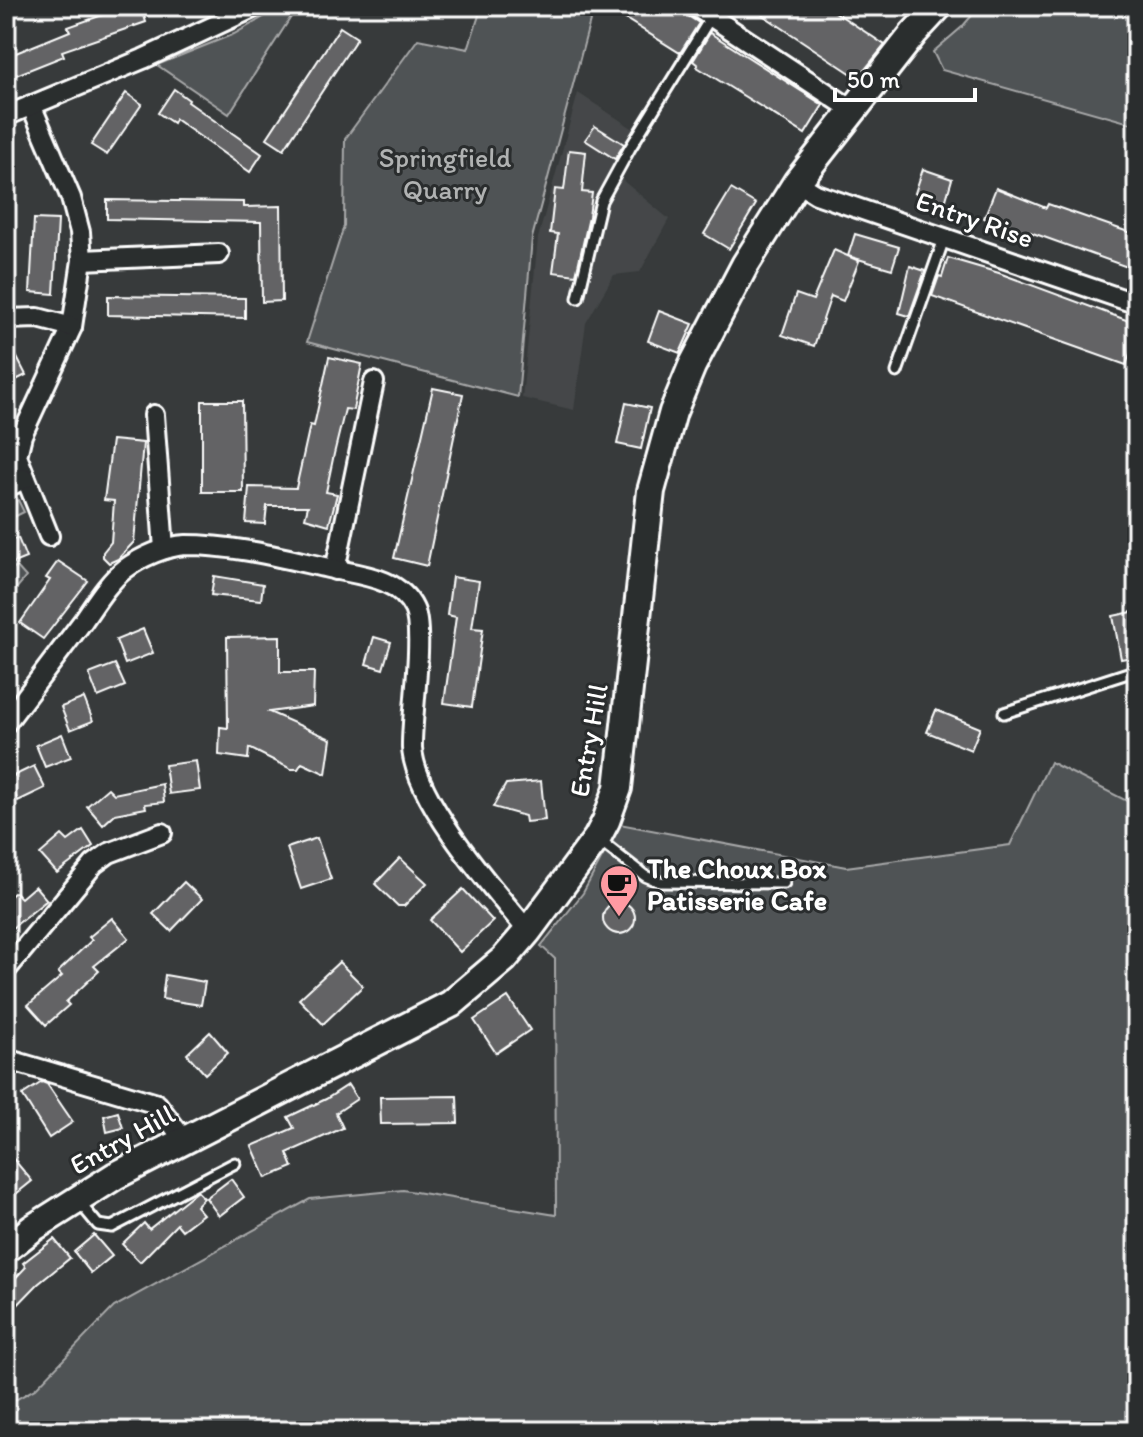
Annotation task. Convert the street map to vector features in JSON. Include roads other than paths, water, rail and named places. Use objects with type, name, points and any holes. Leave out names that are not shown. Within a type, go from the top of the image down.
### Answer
[{"type":"street","points":[[6,116],[143,59],[257,6]]},
{"type":"street","points":[[695,6],[854,111]]},
{"type":"street","name":"Entry Hill","points":[[6,1249],[115,1176],[451,1004],[488,974],[528,931],[597,838],[618,788],[651,491],[673,412],[692,366],[745,265],[797,182],[930,11]]},
{"type":"street","points":[[31,105],[71,198],[80,232],[82,260],[72,327],[22,435],[17,456],[49,536]]},
{"type":"street","name":"Entry Rise","points":[[797,182],[816,194],[1137,304]]},
{"type":"street","points":[[82,260],[219,254]]},
{"type":"street","points":[[6,319],[38,318],[72,327]]},
{"type":"street","points":[[335,570],[374,382]]},
{"type":"street","points":[[154,415],[164,549]]},
{"type":"street","points":[[6,488],[25,478]]},
{"type":"street","points":[[6,723],[124,570],[164,549],[185,545],[262,553],[373,577],[394,587],[415,611],[417,635],[412,751],[421,779],[435,806],[485,880],[528,931]]},
{"type":"street","points":[[6,970],[94,864],[109,853],[162,833]]},
{"type":"street","points":[[6,1059],[157,1104],[184,1140]]},
{"type":"lane","points":[[578,298],[601,201],[711,17]]},
{"type":"lane","points":[[897,372],[944,239]]},
{"type":"lane","points":[[1004,713],[1137,670]]},
{"type":"lane","points":[[597,838],[645,876],[660,882],[784,883]]},
{"type":"lane","points":[[77,1200],[98,1225],[112,1227],[235,1163]]},
{"type":"place","name":"The Choux Box Patisserie Cafe","points":[[619,918]]},
{"type":"park label","name":"Springfield Quarry","points":[[445,173]]}]
